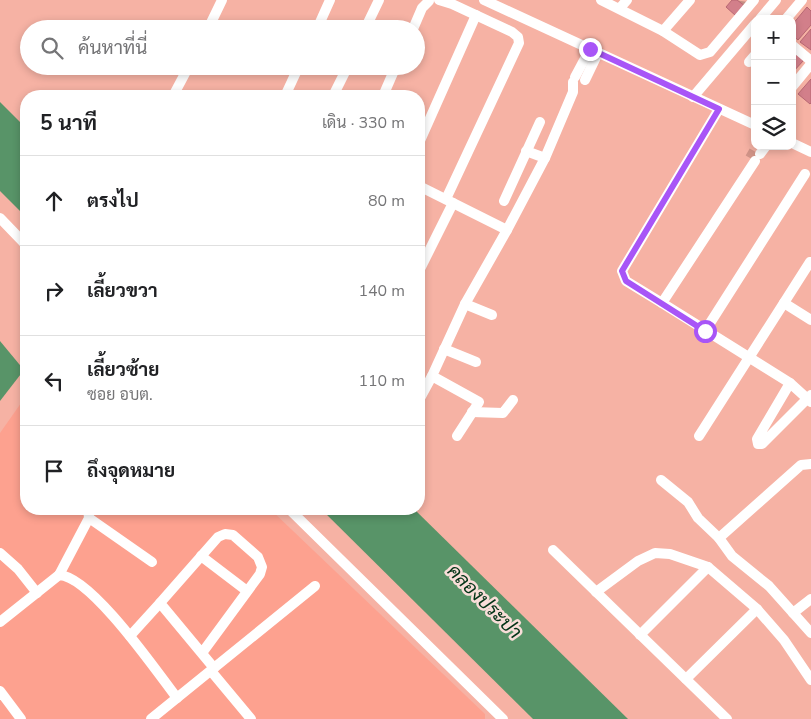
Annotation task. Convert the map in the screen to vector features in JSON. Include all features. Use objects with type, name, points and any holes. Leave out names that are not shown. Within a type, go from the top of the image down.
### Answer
[{"type":"street","points":[[212,20],[222,0]]},
{"type":"street","points":[[321,20],[330,0]]},
{"type":"street","points":[[369,20],[379,0]]},
{"type":"street","points":[[417,20],[422,8],[432,0],[476,15],[512,32],[518,37],[518,43],[425,257]]},
{"type":"street","points":[[484,0],[751,123]]},
{"type":"street","points":[[601,0],[624,4],[700,55],[710,52],[754,0]]},
{"type":"street","points":[[663,31],[690,0]]},
{"type":"street","points":[[763,15],[776,0]]},
{"type":"street","points":[[789,15],[802,0]]},
{"type":"street","points":[[425,130],[476,15]]},
{"type":"street","points":[[693,97],[751,29]]},
{"type":"street","points":[[796,49],[811,62],[796,82]]},
{"type":"street","points":[[425,389],[465,304],[546,158],[577,83],[594,51]]},
{"type":"street","points":[[710,52],[723,62]]},
{"type":"street","points":[[176,90],[184,75]]},
{"type":"street","points":[[288,90],[295,75]]},
{"type":"street","points":[[336,90],[344,75]]},
{"type":"street","points":[[386,90],[392,75]]},
{"type":"street","points":[[719,109],[622,271],[626,281],[790,382],[810,398],[761,445],[757,444],[757,439],[790,382]]},
{"type":"street","points":[[504,201],[540,122]]},
{"type":"street","points":[[796,145],[811,152]]},
{"type":"street","points":[[526,151],[546,158]]},
{"type":"street","points":[[662,303],[757,153]]},
{"type":"street","points":[[705,331],[805,174]]},
{"type":"street","points":[[425,189],[507,230]]},
{"type":"street","points":[[0,218],[20,239]]},
{"type":"street","points":[[699,436],[810,262]]},
{"type":"street","points":[[784,303],[811,320]]},
{"type":"street","points":[[465,304],[492,316]]},
{"type":"street","points":[[444,349],[476,362]]},
{"type":"street","points":[[432,376],[479,402],[457,436]]},
{"type":"street","points":[[472,412],[503,413],[513,400]]},
{"type":"street","points":[[719,538],[801,464],[811,464]]},
{"type":"street","points":[[661,480],[688,502],[698,518],[719,538],[732,556],[769,586],[811,633]]},
{"type":"street","points":[[0,622],[60,575],[87,515]]},
{"type":"street","points":[[91,515],[152,562]]},
{"type":"street","points":[[295,515],[503,719]]},
{"type":"street","points":[[130,636],[218,538],[225,534],[233,535],[258,557],[262,567],[260,574],[202,653]]},
{"type":"street","points":[[553,550],[727,719]]},
{"type":"street","points":[[0,553],[18,569],[37,592]]},
{"type":"street","points":[[596,592],[638,561],[655,553],[670,554],[708,566],[756,609],[784,640],[811,680]]},
{"type":"street","points":[[201,556],[247,591]]},
{"type":"street","points":[[640,635],[708,566]]},
{"type":"street","points":[[60,575],[66,575],[92,594],[130,636],[177,698]]},
{"type":"street","points":[[151,719],[315,586]]},
{"type":"street","points":[[793,613],[811,599]]},
{"type":"street","points":[[160,603],[202,653],[251,719]]},
{"type":"street","points":[[686,679],[756,609]]},
{"type":"street","points":[[0,691],[20,719]]},
{"type":"shaded area","points":[[20,405],[20,515],[276,515],[485,714],[485,719],[0,719],[0,433]]},
{"type":"water","points":[[0,102],[20,122],[20,211],[0,191]]},
{"type":"water","points":[[0,341],[20,365],[20,375],[0,401]]},
{"type":"water","name":"คลองประปา","points":[[327,515],[420,515],[628,719],[533,719]]},
{"type":"building","points":[[732,0],[737,0],[745,6],[736,16],[726,7]]},
{"type":"building","points":[[807,7],[811,11],[811,25],[798,40],[796,38],[796,20]]},
{"type":"building","points":[[811,29],[811,50],[800,42]]},
{"type":"building","points":[[796,54],[804,60],[796,69]]},
{"type":"building","points":[[811,79],[811,103],[810,104],[798,94]]},
{"type":"tunnel","points":[[750,158],[754,151]]},
{"type":"route","points":[[590,49],[719,109],[622,271],[626,281],[705,331]]}]
